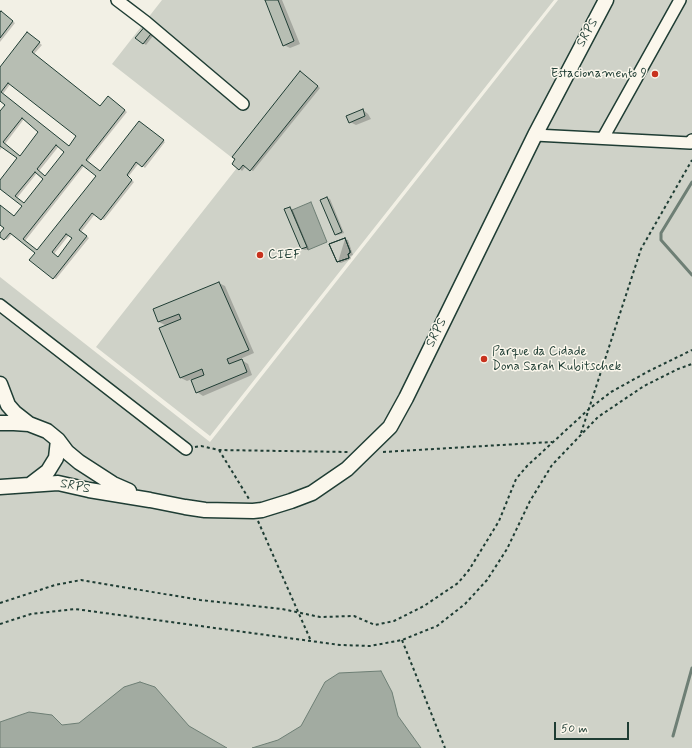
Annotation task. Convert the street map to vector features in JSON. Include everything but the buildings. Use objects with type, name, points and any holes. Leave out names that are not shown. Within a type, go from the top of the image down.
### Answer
[{"type":"main road","name":"SRPS","points":[[0,487],[58,483],[89,490],[205,510],[253,511],[291,502],[312,493],[346,469],[365,453],[390,427],[406,398],[534,135],[606,0]]},
{"type":"main road","name":"SRPS","points":[[0,384],[8,405],[15,413],[29,424],[47,431],[58,440],[67,452],[90,471],[112,484],[150,500]]},
{"type":"main road","name":"SRPS","points":[[0,423],[29,424]]},
{"type":"main road","points":[[31,484],[48,471],[56,458],[58,440]]},
{"type":"lane","points":[[117,0],[243,104]]},
{"type":"lane","points":[[603,138],[680,0]]},
{"type":"lane","points":[[534,135],[690,143],[692,140]]},
{"type":"lane","points":[[0,305],[186,449]]},
{"type":"path","points":[[580,434],[641,249],[692,160]]},
{"type":"path","points":[[0,603],[54,585],[80,580],[200,600],[282,608],[320,617],[354,616],[375,625],[394,621],[424,606],[458,583],[469,570],[499,521],[516,479],[527,466],[589,409],[611,392],[692,350]]},
{"type":"path","points":[[0,624],[31,614],[75,609],[340,645],[370,646],[402,640],[437,626],[465,604],[487,580],[507,549],[530,501],[552,465],[580,434],[598,417],[644,386],[678,369],[692,364]]},
{"type":"path","points":[[186,449],[201,446],[219,450],[365,453],[553,442]]},
{"type":"path","points":[[219,450],[251,501],[253,511],[311,641]]},
{"type":"path","points":[[402,640],[446,748]]},
{"type":"shaded area","name":"CIEF","points":[[162,0],[554,0],[210,436],[96,347],[240,164],[112,64]]},
{"type":"shaded area","name":"Parque da Cidade Dona Sarah Kubitschek","points":[[558,0],[692,0],[692,748],[0,748],[0,277],[210,442]]},
{"type":"shaded area","points":[[311,202],[327,242],[308,250],[292,210]]},
{"type":"shaded area","points":[[381,671],[392,692],[398,716],[421,748],[252,748],[278,740],[301,726],[325,682],[339,673]]},
{"type":"shaded area","points":[[140,682],[155,687],[189,726],[227,748],[0,748],[0,722],[29,712],[52,715],[62,725],[79,723],[124,687]]},
{"type":"waterway","points":[[692,182],[661,233],[661,240],[692,275]]},
{"type":"waterway","points":[[673,736],[692,668]]},
{"type":"place","name":"Estacionamento 9","points":[[655,74]]},
{"type":"place","name":"CIEF","points":[[260,255]]},
{"type":"place","name":"Parque da Cidade Dona Sarah Kubitschek","points":[[484,359]]}]
